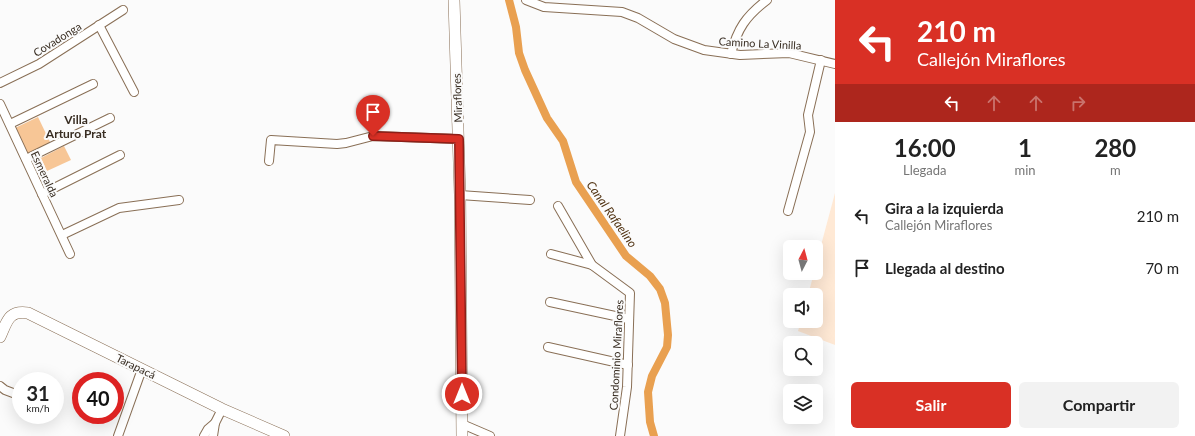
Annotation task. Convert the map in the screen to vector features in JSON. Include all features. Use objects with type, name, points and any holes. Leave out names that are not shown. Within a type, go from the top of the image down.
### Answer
[{"type":"street","name":"Miraflores","points":[[454,0],[459,139],[462,436]]},
{"type":"street","name":"Camino La Vinilla","points":[[526,0],[544,7],[622,12],[630,14],[663,34],[704,50],[731,54],[789,53],[835,64]]},
{"type":"street","points":[[731,54],[734,40],[744,21],[767,0]]},
{"type":"street","name":"Covadonga","points":[[0,83],[38,64],[123,10]]},
{"type":"street","points":[[99,25],[134,92]]},
{"type":"street","points":[[788,211],[810,132],[808,115],[821,60]]},
{"type":"street","points":[[10,124],[93,84]]},
{"type":"street","name":"Esmeralda","points":[[0,104],[70,254]]},
{"type":"street","points":[[26,159],[110,118]]},
{"type":"street","points":[[269,161],[271,140],[338,144],[373,136],[459,139]]},
{"type":"street","points":[[42,194],[120,155]]},
{"type":"street","points":[[460,196],[530,200]]},
{"type":"street","points":[[62,236],[119,208],[179,200]]},
{"type":"street","points":[[558,206],[592,265]]},
{"type":"street","name":"Condominio Miraflores","points":[[551,254],[592,265],[630,293],[627,387],[620,436]]},
{"type":"street","points":[[550,302],[629,319]]},
{"type":"street","name":"Tarapacá","points":[[0,337],[10,316],[14,313],[28,313],[222,409],[284,436]]},
{"type":"street","points":[[548,347],[628,364]]},
{"type":"street","points":[[118,436],[142,369]]},
{"type":"street","points":[[0,386],[12,393]]},
{"type":"street","points":[[213,436],[215,423],[222,409]]},
{"type":"street","points":[[204,436],[208,429],[215,423]]},
{"type":"street","points":[[462,424],[490,436]]},
{"type":"shaded area","points":[[38,117],[51,144],[28,155],[15,128]]},
{"type":"shaded area","points":[[64,146],[71,160],[47,171],[41,158]]},
{"type":"shaded area","points":[[835,193],[835,345],[823,340],[823,336],[811,336],[798,331],[799,328],[823,328],[823,288],[810,288],[812,280],[823,280],[822,240]]},
{"type":"waterway","name":"Canal Rafaelino","points":[[509,0],[516,27],[519,53],[525,70],[547,118],[563,141],[576,182],[626,256],[650,276],[660,289],[665,303],[668,335],[667,347],[652,376],[648,392],[650,422],[654,436]]},
{"type":"district","name":"Villa Arturo Prat","points":[[76,126]]},
{"type":"route","points":[[373,136],[459,139],[462,394]]}]
